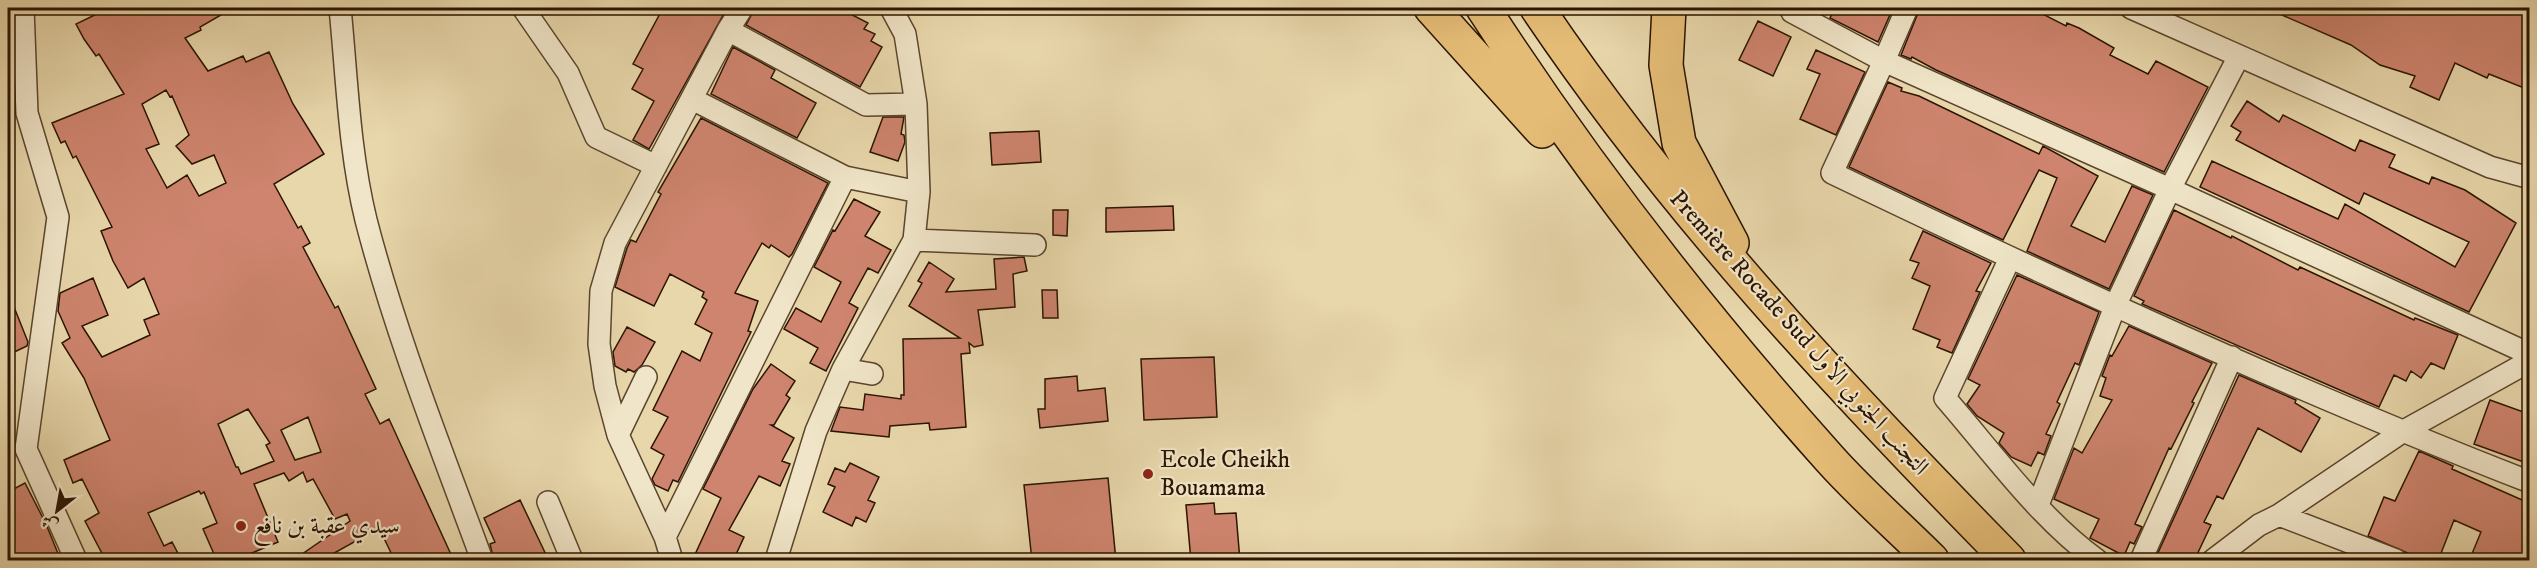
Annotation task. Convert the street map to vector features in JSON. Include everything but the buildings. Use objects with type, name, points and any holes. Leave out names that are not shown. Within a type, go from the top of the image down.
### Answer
[{"type":"highway","points":[[1431,8],[1509,92],[1587,184],[1702,312]]},
{"type":"highway","name":"Première Rocade Sud التجنب الجنوبي الأول","points":[[1483,8],[1528,79],[1702,312],[1830,459],[1932,561]]},
{"type":"highway","name":"Première Rocade Sud التجنب الجنوبي الأول","points":[[1537,8],[1571,59],[1670,190],[1762,300],[1883,432],[2009,561]]},
{"type":"highway","points":[[1669,8],[1666,65],[1679,144],[1762,300]]},
{"type":"street","points":[[23,8],[27,113],[58,217],[26,449],[76,561]]},
{"type":"street","points":[[340,8],[356,166],[366,219],[403,343],[482,561]]},
{"type":"street","points":[[523,8],[568,73],[597,137],[656,166]]},
{"type":"street","points":[[672,561],[665,537],[618,435],[605,386],[599,344],[601,291],[615,243],[728,30],[742,8]]},
{"type":"street","points":[[776,561],[786,521],[816,431],[843,369],[914,240],[919,192],[916,104],[905,34],[891,8]]},
{"type":"street","points":[[1791,8],[1792,12],[1884,61],[2529,352]]},
{"type":"street","points":[[1906,8],[1832,173],[2010,258],[2232,357],[2402,432],[2529,482]]},
{"type":"street","points":[[2131,8],[2490,167],[2529,178]]},
{"type":"street","points":[[728,30],[866,105],[916,104]]},
{"type":"street","points":[[2038,505],[2116,304],[2170,189],[2238,56]]},
{"type":"street","points":[[692,99],[845,177],[919,192]]},
{"type":"street","points":[[665,537],[845,177]]},
{"type":"street","points":[[914,240],[1035,245]]},
{"type":"street","points":[[2010,258],[1945,398],[2038,505],[2080,548],[2097,561]]},
{"type":"street","points":[[2142,561],[2232,357]]},
{"type":"street","points":[[2212,561],[2259,525],[2279,515],[2402,432],[2529,361]]},
{"type":"street","points":[[843,369],[872,374]]},
{"type":"street","points":[[618,435],[646,377]]},
{"type":"street","points":[[548,502],[572,561]]},
{"type":"street","points":[[2279,515],[2396,561]]},
{"type":"place","name":"Ecole Cheikh Bouamama","points":[[1148,474]]},
{"type":"place","name":"سيدي عقبة بن نافع","points":[[241,526]]}]
